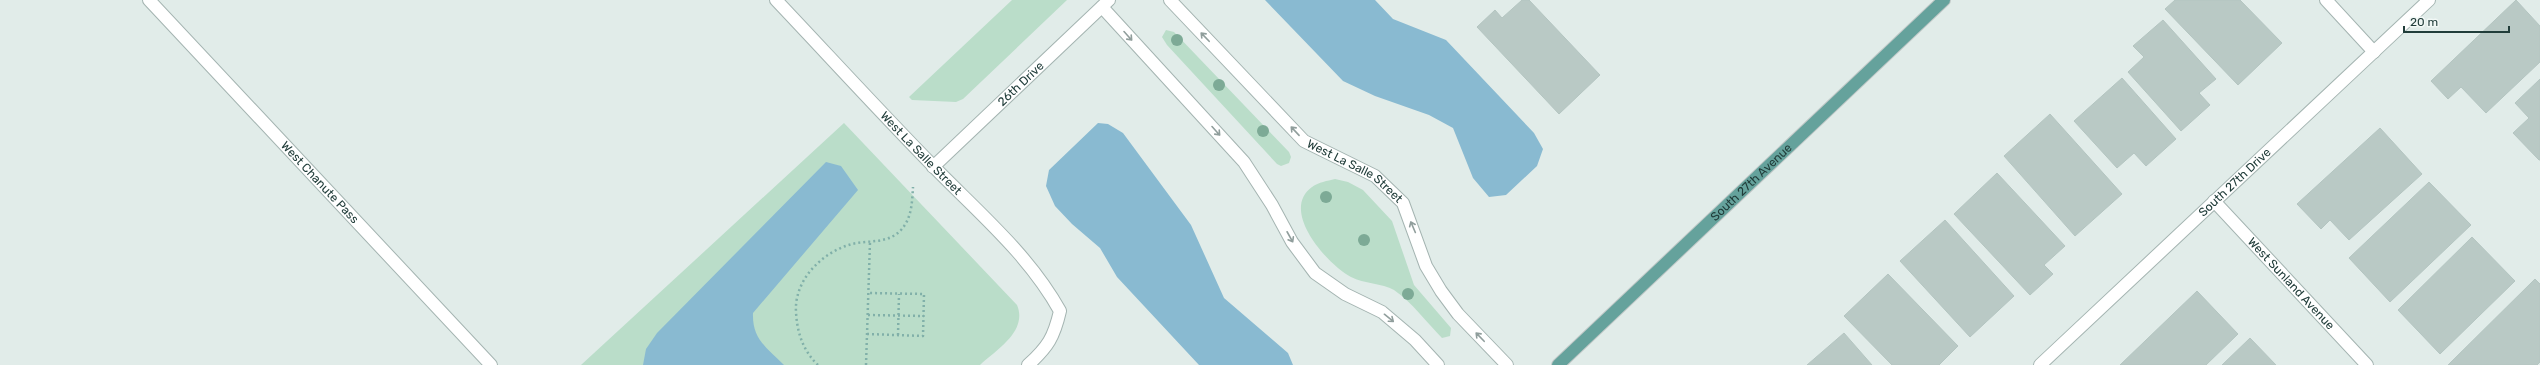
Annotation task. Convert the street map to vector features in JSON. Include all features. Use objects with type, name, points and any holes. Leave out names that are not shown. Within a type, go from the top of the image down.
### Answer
[{"type":"main road","name":"South 27th Avenue","points":[[1558,365],[1944,0]]},
{"type":"street","name":"West Chanute Pass","points":[[149,0],[491,365]]},
{"type":"street","name":"West La Salle Street","points":[[776,0],[934,167],[1021,255],[1047,286],[1060,311],[1054,335],[1043,352],[1028,365]]},
{"type":"street","name":"West La Salle Street","points":[[1170,0],[1304,141],[1375,176],[1403,203],[1426,266],[1441,292],[1458,314],[1507,365]]},
{"type":"street","points":[[2326,0],[2374,52]]},
{"type":"street","name":"South 27th Drive","points":[[2040,365],[2429,0]]},
{"type":"street","name":"26th Drive","points":[[934,167],[1105,3]]},
{"type":"street","points":[[1105,3],[1244,162],[1272,205],[1292,242],[1315,273],[1345,294],[1382,312],[1415,340],[1438,365]]},
{"type":"street","name":"West Sunland Avenue","points":[[2214,202],[2367,365]]},
{"type":"path","points":[[818,365],[802,342],[797,324],[796,306],[800,287],[820,260],[836,250],[852,244],[889,238],[900,231],[907,220],[911,209],[913,187]]},
{"type":"path","points":[[866,365],[870,242]]},
{"type":"path","points":[[867,334],[923,336],[924,316],[924,294],[869,293]]},
{"type":"path","points":[[898,335],[899,294]]},
{"type":"path","points":[[868,315],[924,316]]},
{"type":"green space","points":[[1012,0],[1067,0],[963,99],[956,102],[912,100],[909,97]]},
{"type":"green space","points":[[1166,30],[1174,32],[1289,152],[1291,157],[1289,163],[1281,166],[1277,164],[1167,45],[1162,37]]},
{"type":"green space","points":[[844,123],[1017,305],[1019,314],[1018,323],[1015,331],[1002,346],[980,365],[581,365]]},
{"type":"green space","points":[[1335,179],[1348,182],[1363,190],[1392,221],[1414,285],[1451,328],[1450,336],[1442,338],[1401,295],[1394,290],[1351,277],[1341,271],[1320,250],[1310,236],[1304,223],[1301,210],[1303,197],[1315,185]]},
{"type":"water","points":[[1265,0],[1375,0],[1393,19],[1446,40],[1534,133],[1543,149],[1537,166],[1506,195],[1489,197],[1473,178],[1453,128],[1429,115],[1375,96],[1343,81]]},
{"type":"water","points":[[1098,123],[1108,124],[1123,133],[1191,225],[1224,298],[1288,353],[1293,365],[1199,365],[1117,277],[1100,248],[1072,224],[1055,206],[1046,186],[1049,170]]},
{"type":"water","points":[[826,162],[841,166],[858,190],[753,313],[753,322],[758,336],[766,348],[784,365],[643,365],[646,349],[657,333]]},
{"type":"building","points":[[1522,0],[1529,0],[1600,75],[1559,114],[1477,27],[1495,10],[1502,18]]},
{"type":"building","points":[[2175,0],[2240,0],[2282,43],[2238,85],[2165,9]]},
{"type":"building","points":[[2516,0],[2540,26],[2540,62],[2486,113],[2461,87],[2448,99],[2431,81]]},
{"type":"building","points":[[2163,20],[2216,79],[2199,93],[2210,105],[2181,131],[2128,72],[2144,57],[2133,46]]},
{"type":"building","points":[[2122,78],[2176,139],[2146,166],[2134,153],[2117,168],[2074,121]]},
{"type":"building","points":[[2540,79],[2539,160],[2513,133],[2529,118],[2515,103]]},
{"type":"building","points":[[2050,114],[2122,194],[2075,236],[2004,156]]},
{"type":"building","points":[[2380,128],[2422,174],[2349,240],[2330,220],[2321,229],[2297,204]]},
{"type":"building","points":[[1997,173],[2065,246],[2044,265],[2053,274],[2030,295],[1954,214]]},
{"type":"building","points":[[2429,182],[2471,225],[2390,302],[2349,258]]},
{"type":"building","points":[[1945,220],[2014,296],[1970,337],[1900,261]]},
{"type":"building","points":[[2472,237],[2515,281],[2440,354],[2398,310]]},
{"type":"building","points":[[1888,274],[1958,346],[1939,365],[1892,365],[1844,316]]},
{"type":"building","points":[[2535,279],[2540,284],[2540,362],[2537,365],[2448,365]]},
{"type":"building","points":[[2197,291],[2238,334],[2206,365],[2120,365]]},
{"type":"building","points":[[1844,333],[1872,365],[1807,365]]},
{"type":"building","points":[[2250,338],[2276,365],[2222,365]]}]
